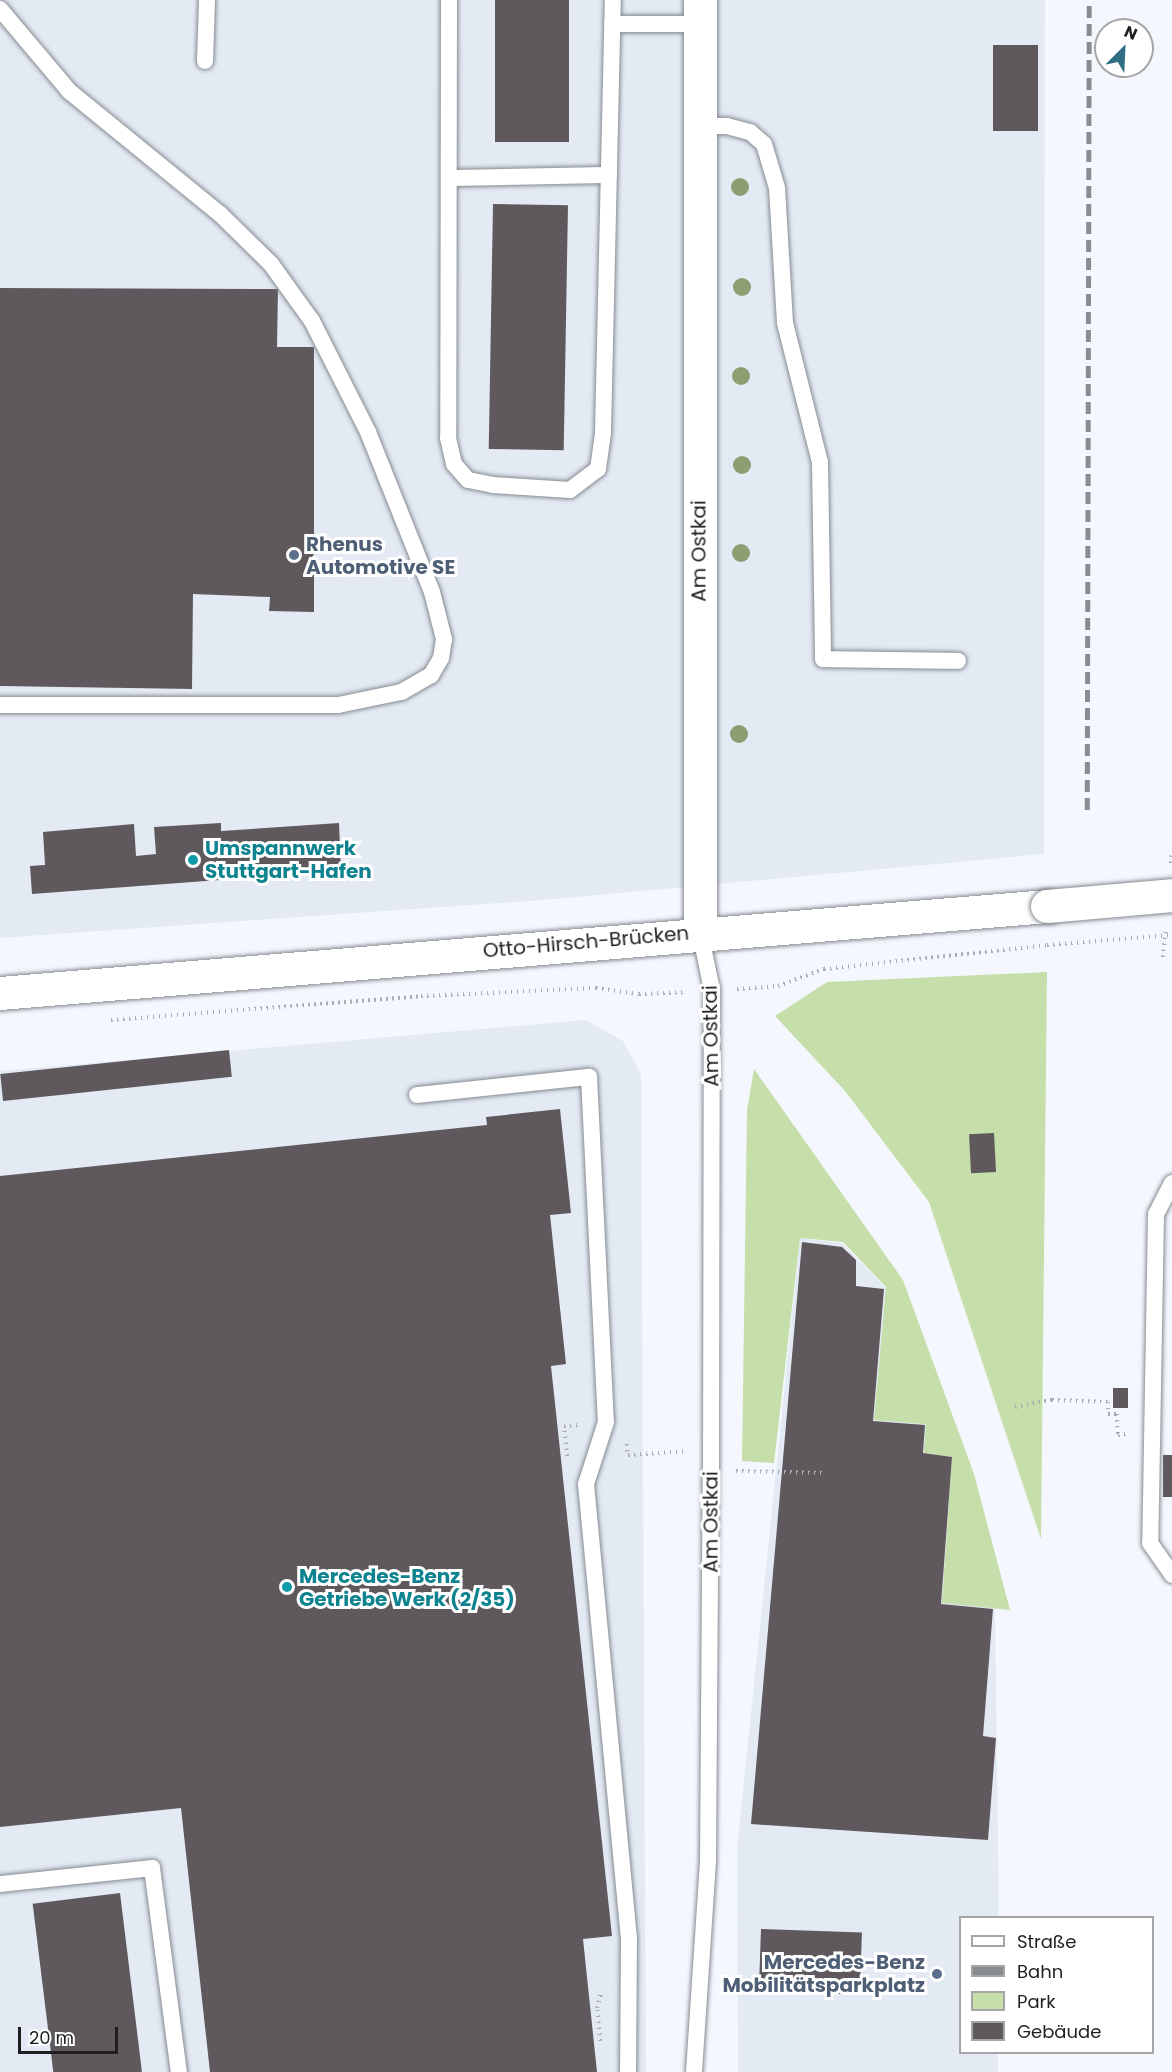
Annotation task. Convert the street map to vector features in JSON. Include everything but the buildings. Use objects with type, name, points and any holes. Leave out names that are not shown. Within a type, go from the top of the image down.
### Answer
[{"type":"main road","name":"Am Ostkai","points":[[700,12],[700,932]]},
{"type":"main road","name":"Otto-Hirsch-Brücken","points":[[0,993],[700,932],[1172,895]]},
{"type":"lane","points":[[205,61],[207,0]]},
{"type":"lane","points":[[449,0],[448,438],[454,464],[468,480],[485,484],[570,490],[598,469],[603,432],[613,0]]},
{"type":"lane","points":[[0,9],[69,91],[220,214],[271,264],[312,321],[368,432],[432,591],[444,639],[441,658],[431,675],[402,692],[338,705],[0,705]]},
{"type":"lane","points":[[612,24],[700,12]]},
{"type":"lane","points":[[699,126],[727,126],[750,132],[764,144],[777,188],[785,323],[820,462],[823,659],[958,661]]},
{"type":"lane","points":[[449,178],[609,175]]},
{"type":"lane","name":"Am Ostkai","points":[[694,2072],[693,2036],[708,1861],[712,990],[700,932]]},
{"type":"lane","points":[[417,1095],[589,1077],[606,1422],[586,1484],[628,1937],[628,2072]]},
{"type":"lane","points":[[1172,1183],[1156,1214],[1150,1543],[1172,1575]]},
{"type":"lane","points":[[0,1884],[153,1868],[179,2072]]},
{"type":"lane","name":"Am Ostkai","points":[[685,2072],[693,2036]]},
{"type":"path","points":[[105,1021],[422,996],[596,988],[639,994],[778,986],[824,969],[1047,945],[1172,935]]},
{"type":"path","points":[[1015,1407],[1052,1400],[1108,1402],[1108,1414],[1117,1414],[1118,1435]]},
{"type":"path","points":[[626,1432],[628,1455],[661,1453]]},
{"type":"path","points":[[745,1471],[824,1473]]},
{"type":"shaded area","points":[[0,0],[1045,0],[1044,854],[543,900],[0,938]]},
{"type":"shaded area","name":"Mercedes-Benz Getriebe Werk (2/35)","points":[[585,1020],[623,1041],[641,1074],[646,2072],[0,2072],[0,1071]]},
{"type":"shaded area","points":[[800,1238],[842,1243],[885,1287],[927,1422],[953,1454],[995,1609],[999,1916],[959,1916],[959,2054],[998,2054],[998,2072],[738,2072],[737,1849]]},
{"type":"green space","points":[[1047,972],[1041,1539],[929,1202],[845,1091],[775,1016],[827,982]]},
{"type":"green space","points":[[754,1069],[903,1280],[974,1474],[1010,1610],[942,1603],[952,1457],[924,1453],[926,1424],[874,1420],[886,1287],[843,1242],[800,1238],[774,1463],[742,1461],[747,1110]]},
{"type":"railway","points":[[1087,810],[1089,0]]},
{"type":"place","name":"Rhenus Automotive SE","points":[[294,555]]},
{"type":"place","name":"Umspannwerk Stuttgart-Hafen","points":[[193,860]]},
{"type":"place","name":"Mercedes-Benz Getriebe Werk (2/35)","points":[[287,1587]]},
{"type":"place","name":"Mercedes-Benz Mobilitätsparkplatz","points":[[937,1974]]}]
